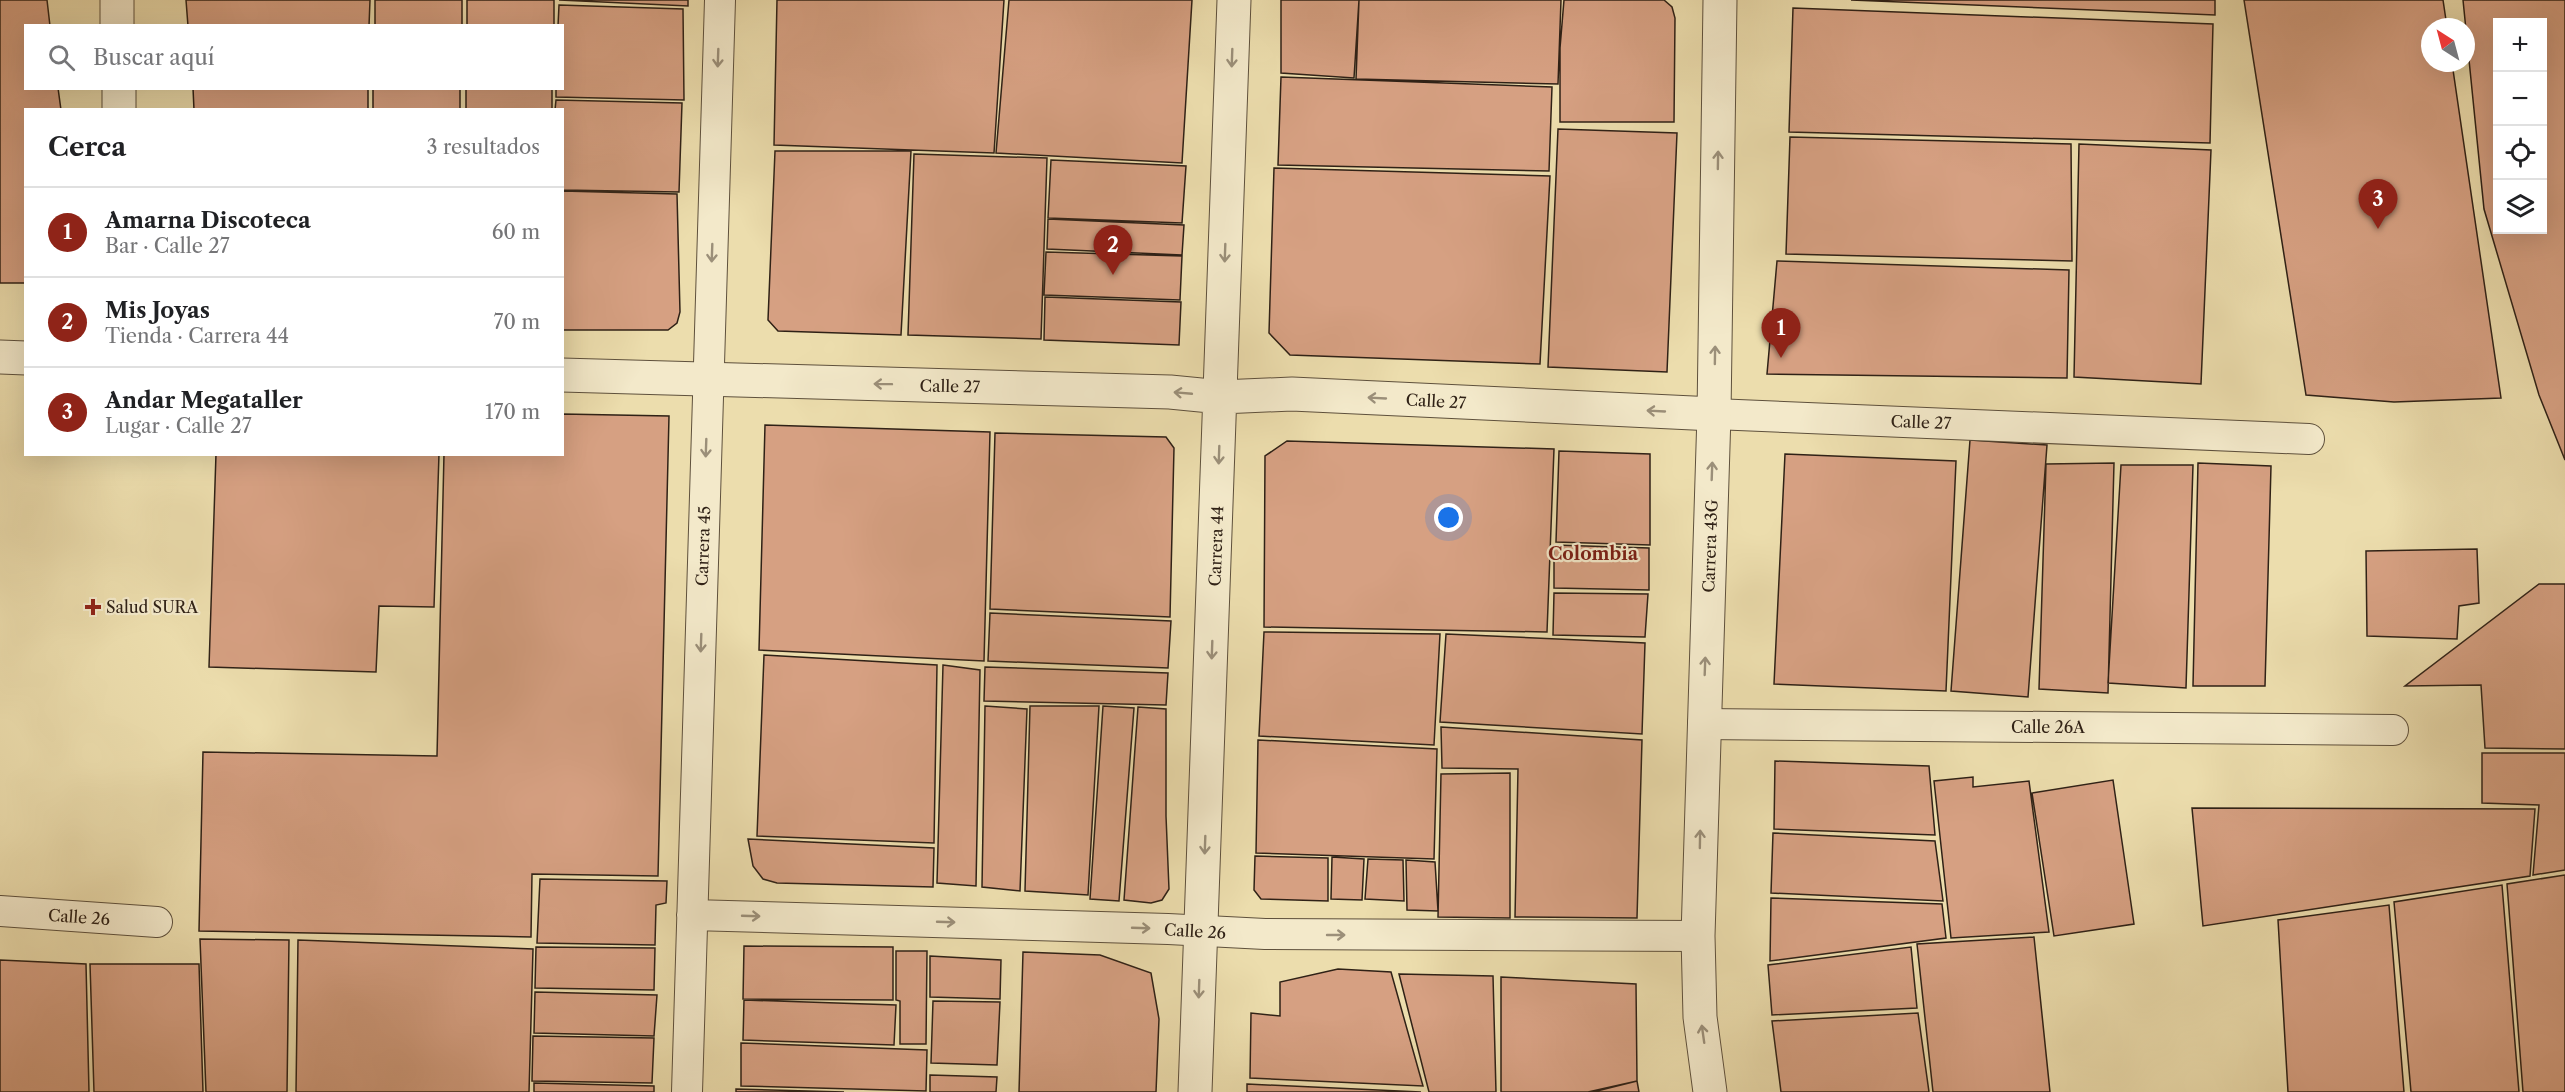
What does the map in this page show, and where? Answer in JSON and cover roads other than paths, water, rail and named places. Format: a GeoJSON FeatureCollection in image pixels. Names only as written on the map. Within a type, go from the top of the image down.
{"type":"FeatureCollection","features":[{"type":"Feature","properties":{"kind":"street"},"geometry":{"type":"LineString","coordinates":[[117,0],[117,24]]}},
{"type":"Feature","properties":{"kind":"street","name":"Carrera 45"},"geometry":{"type":"LineString","coordinates":[[687,1092],[720,0]]}},
{"type":"Feature","properties":{"kind":"street","name":"Carrera 44"},"geometry":{"type":"LineString","coordinates":[[1195,1092],[1234,0]]}},
{"type":"Feature","properties":{"kind":"street","name":"Carrera 43G"},"geometry":{"type":"LineString","coordinates":[[1710,1092],[1700,1017],[1698,936],[1714,414],[1720,0]]}},
{"type":"Feature","properties":{"kind":"street"},"geometry":{"type":"LineString","coordinates":[[119,90],[119,108]]}},
{"type":"Feature","properties":{"kind":"street"},"geometry":{"type":"LineString","coordinates":[[0,357],[24,358]]}},
{"type":"Feature","properties":{"kind":"street","name":"Calle 27"},"geometry":{"type":"LineString","coordinates":[[564,375],[1170,392],[1221,397],[1292,394],[2309,439]]}},
{"type":"Feature","properties":{"kind":"street","name":"Calle 26A"},"geometry":{"type":"LineString","coordinates":[[1703,724],[2393,730]]}},
{"type":"Feature","properties":{"kind":"street","name":"Calle 26"},"geometry":{"type":"LineString","coordinates":[[0,911],[157,922]]}},
{"type":"Feature","properties":{"kind":"street","name":"Calle 26"},"geometry":{"type":"LineString","coordinates":[[693,915],[1277,934],[1698,936]]}},
{"type":"Feature","properties":{"kind":"place","name":"Andar Megataller"},"geometry":{"type":"Point","coordinates":[2378,229]}},
{"type":"Feature","properties":{"kind":"place","name":"Mis Joyas"},"geometry":{"type":"Point","coordinates":[1113,275]}},
{"type":"Feature","properties":{"kind":"place","name":"Amarna Discoteca"},"geometry":{"type":"Point","coordinates":[1781,358]}},
{"type":"Feature","properties":{"kind":"place","name":"Salud SURA"},"geometry":{"type":"Point","coordinates":[93,607]}},
{"type":"Feature","properties":{"kind":"district","name":"Colombia"},"geometry":{"type":"Point","coordinates":[1593,554]}}]}
